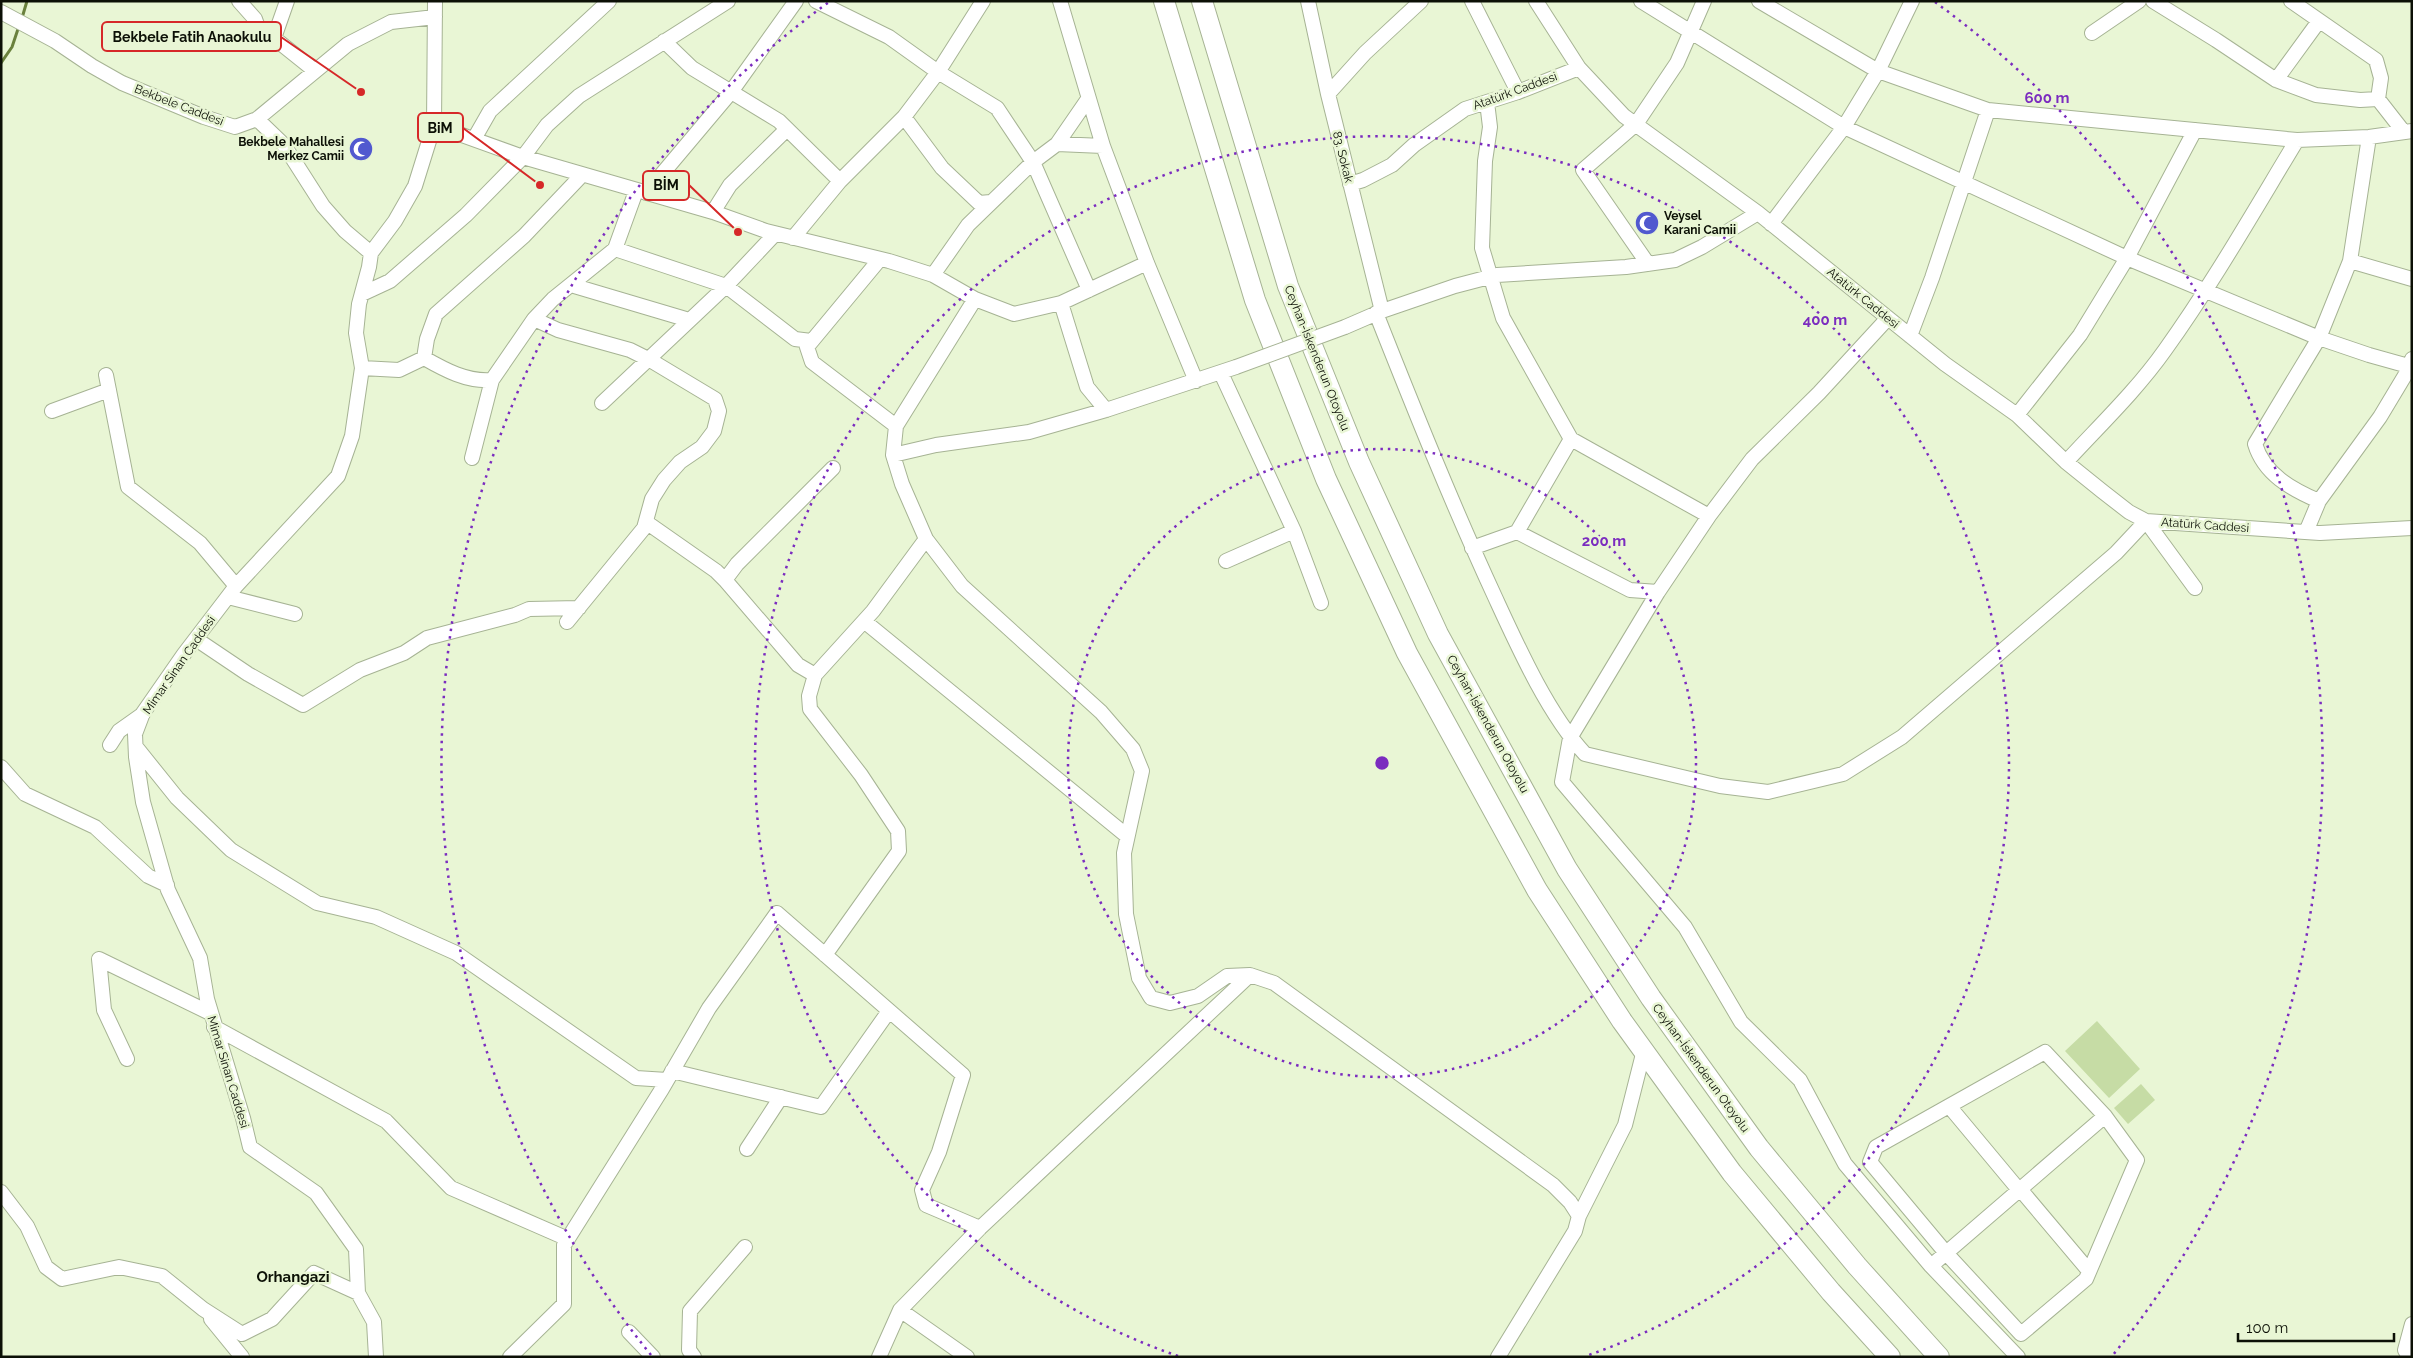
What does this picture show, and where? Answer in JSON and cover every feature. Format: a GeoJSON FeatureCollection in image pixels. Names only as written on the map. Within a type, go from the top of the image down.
{"type":"FeatureCollection","features":[{"type":"Feature","properties":{"kind":"highway"},"geometry":{"type":"LineString","coordinates":[[1164,1],[1255,300],[1326,479],[1407,653],[1537,890],[1644,1050],[1732,1173],[1831,1292],[1890,1357]]}},
{"type":"Feature","properties":{"kind":"highway","name":"Ceyhan-İskenderun Otoyolu"},"geometry":{"type":"LineString","coordinates":[[1202,1],[1288,286],[1359,462],[1438,634],[1567,869],[1651,998],[1759,1148],[1857,1266],[1940,1357]]}},
{"type":"Feature","properties":{"kind":"street"},"geometry":{"type":"LineString","coordinates":[[239,1],[254,19],[260,33],[274,38],[314,70]]}},
{"type":"Feature","properties":{"kind":"street"},"geometry":{"type":"LineString","coordinates":[[274,38],[287,1]]}},
{"type":"Feature","properties":{"kind":"street"},"geometry":{"type":"LineString","coordinates":[[474,139],[490,111],[609,1]]}},
{"type":"Feature","properties":{"kind":"street"},"geometry":{"type":"LineString","coordinates":[[362,294],[390,281],[431,246],[523,157],[547,125],[579,96],[728,1]]}},
{"type":"Feature","properties":{"kind":"street"},"geometry":{"type":"LineString","coordinates":[[472,458],[492,380],[534,319],[614,249],[641,192],[731,92],[796,1]]}},
{"type":"Feature","properties":{"kind":"street"},"geometry":{"type":"LineString","coordinates":[[816,1],[889,37],[938,72],[997,108],[1032,162],[1089,290]]}},
{"type":"Feature","properties":{"kind":"street"},"geometry":{"type":"LineString","coordinates":[[793,238],[840,181],[904,117],[938,72],[983,1]]}},
{"type":"Feature","properties":{"kind":"street","name":"83. Sokak"},"geometry":{"type":"LineString","coordinates":[[1308,1],[1379,312],[1472,548],[1518,648],[1570,738],[1586,754],[1720,786],[1768,792],[1843,774],[1909,731],[2116,553],[2146,521]]}},
{"type":"Feature","properties":{"kind":"street"},"geometry":{"type":"LineString","coordinates":[[1328,94],[1365,53],[1421,1]]}},
{"type":"Feature","properties":{"kind":"street"},"geometry":{"type":"LineString","coordinates":[[1472,1],[1518,92]]}},
{"type":"Feature","properties":{"kind":"street"},"geometry":{"type":"LineString","coordinates":[[1536,1],[1579,68]]}},
{"type":"Feature","properties":{"kind":"street"},"geometry":{"type":"LineString","coordinates":[[1641,1],[1844,126],[2127,258],[2320,338],[2411,364],[2380,417],[2319,501],[2306,532]]}},
{"type":"Feature","properties":{"kind":"street"},"geometry":{"type":"LineString","coordinates":[[1648,264],[1583,170],[1636,124],[1677,63],[1704,1]]}},
{"type":"Feature","properties":{"kind":"street"},"geometry":{"type":"LineString","coordinates":[[1759,1],[1878,71],[1988,110],[2297,140],[2369,138],[2408,131]]}},
{"type":"Feature","properties":{"kind":"street"},"geometry":{"type":"LineString","coordinates":[[1771,224],[1844,126],[1878,71],[1912,1]]}},
{"type":"Feature","properties":{"kind":"street"},"geometry":{"type":"LineString","coordinates":[[2153,1],[2276,80],[2316,95],[2360,100],[2378,99]]}},
{"type":"Feature","properties":{"kind":"street"},"geometry":{"type":"LineString","coordinates":[[2291,1],[2376,60],[2381,78],[2378,99]]}},
{"type":"Feature","properties":{"kind":"street"},"geometry":{"type":"LineString","coordinates":[[257,118],[284,145],[323,206],[345,231],[370,253],[396,221],[415,186],[434,125],[436,2]]}},
{"type":"Feature","properties":{"kind":"street"},"geometry":{"type":"LineString","coordinates":[[2092,33],[2135,2]]}},
{"type":"Feature","properties":{"kind":"street"},"geometry":{"type":"LineString","coordinates":[[1059,3],[1103,146],[1147,263],[1196,381]]}},
{"type":"Feature","properties":{"kind":"street","name":"Bekbele Caddesi"},"geometry":{"type":"LineString","coordinates":[[1,12],[55,41],[92,66],[122,83],[204,117],[235,127],[257,118],[348,44],[390,22],[435,17]]}},
{"type":"Feature","properties":{"kind":"street"},"geometry":{"type":"LineString","coordinates":[[2276,80],[2319,21]]}},
{"type":"Feature","properties":{"kind":"street"},"geometry":{"type":"LineString","coordinates":[[664,41],[692,68],[768,113],[840,181]]}},
{"type":"Feature","properties":{"kind":"street","name":"Atatürk Caddesi"},"geometry":{"type":"LineString","coordinates":[[1350,184],[1363,180],[1392,165],[1414,145],[1464,109],[1518,92],[1579,68],[1624,116],[1758,213],[1945,364],[2017,415],[2066,462],[2129,512],[2146,521],[2306,532],[2412,528]]}},
{"type":"Feature","properties":{"kind":"street"},"geometry":{"type":"LineString","coordinates":[[932,276],[968,225],[1032,162],[1056,144],[1088,99]]}},
{"type":"Feature","properties":{"kind":"street"},"geometry":{"type":"LineString","coordinates":[[2378,99],[2408,131]]}},
{"type":"Feature","properties":{"kind":"street"},"geometry":{"type":"LineString","coordinates":[[1487,102],[1490,127],[1486,161],[1482,248],[1489,277],[1503,318],[1571,439],[1709,516]]}},
{"type":"Feature","properties":{"kind":"street"},"geometry":{"type":"LineString","coordinates":[[1910,336],[1965,183],[1988,110]]}},
{"type":"Feature","properties":{"kind":"street"},"geometry":{"type":"LineString","coordinates":[[904,117],[942,168],[979,203],[992,202]]}},
{"type":"Feature","properties":{"kind":"street"},"geometry":{"type":"LineString","coordinates":[[434,125],[523,157],[713,212],[775,234],[880,259],[932,276],[975,299],[1014,314],[1061,303],[1147,263]]}},
{"type":"Feature","properties":{"kind":"street"},"geometry":{"type":"LineString","coordinates":[[713,212],[730,186],[787,129]]}},
{"type":"Feature","properties":{"kind":"street"},"geometry":{"type":"LineString","coordinates":[[2017,415],[2080,335],[2127,258],[2195,130]]}},
{"type":"Feature","properties":{"kind":"street"},"geometry":{"type":"LineString","coordinates":[[2319,501],[2292,489],[2269,470],[2258,455],[2255,444],[2259,433],[2320,338],[2350,260],[2369,138]]}},
{"type":"Feature","properties":{"kind":"street"},"geometry":{"type":"LineString","coordinates":[[2066,462],[2130,393],[2164,352],[2206,290],[2297,140]]}},
{"type":"Feature","properties":{"kind":"street"},"geometry":{"type":"LineString","coordinates":[[1056,144],[1103,146]]}},
{"type":"Feature","properties":{"kind":"street"},"geometry":{"type":"LineString","coordinates":[[424,358],[427,339],[436,314],[524,236],[582,175]]}},
{"type":"Feature","properties":{"kind":"street"},"geometry":{"type":"LineString","coordinates":[[893,455],[936,445],[1029,432],[1106,410],[1221,373],[1345,327],[1379,312],[1455,286],[1489,277],[1648,264],[1675,260],[1702,247],[1758,213]]}},
{"type":"Feature","properties":{"kind":"street"},"geometry":{"type":"LineString","coordinates":[[602,403],[650,360],[726,286],[775,234]]}},
{"type":"Feature","properties":{"kind":"street"},"geometry":{"type":"LineString","coordinates":[[614,249],[726,286],[795,339],[811,341]]}},
{"type":"Feature","properties":{"kind":"street","name":"Mimar Sinan Caddesi"},"geometry":{"type":"LineString","coordinates":[[370,253],[356,333],[362,368],[352,436],[338,476],[232,591],[143,713],[135,734],[143,802],[167,885],[200,958],[212,1020],[243,1118],[250,1147],[316,1193],[356,1249],[358,1293],[374,1322],[376,1357]]}},
{"type":"Feature","properties":{"kind":"street"},"geometry":{"type":"LineString","coordinates":[[880,259],[807,347],[812,362],[896,426]]}},
{"type":"Feature","properties":{"kind":"street"},"geometry":{"type":"LineString","coordinates":[[2350,260],[2412,279]]}},
{"type":"Feature","properties":{"kind":"street"},"geometry":{"type":"LineString","coordinates":[[571,285],[689,320]]}},
{"type":"Feature","properties":{"kind":"street"},"geometry":{"type":"LineString","coordinates":[[975,299],[896,426],[893,455],[902,484],[926,539],[962,586],[1101,712],[1133,749],[1142,771],[1124,853],[1126,914],[1139,978],[1151,998],[1170,1003],[1198,996],[1227,976],[1250,975],[1274,983],[1537,1173],[1570,1202],[1579,1216]]}},
{"type":"Feature","properties":{"kind":"street"},"geometry":{"type":"LineString","coordinates":[[1061,303],[1087,387],[1106,410]]}},
{"type":"Feature","properties":{"kind":"street"},"geometry":{"type":"LineString","coordinates":[[1888,318],[1819,393],[1752,459],[1709,516],[1658,592],[1570,738],[1562,782],[1685,927],[1741,1022],[1800,1080],[1845,1164],[1931,1266],[2018,1357]]}},
{"type":"Feature","properties":{"kind":"street"},"geometry":{"type":"LineString","coordinates":[[534,319],[558,330],[630,350],[715,399],[719,411],[714,430],[702,447],[680,462],[664,480],[652,499],[644,528],[567,622]]}},
{"type":"Feature","properties":{"kind":"street"},"geometry":{"type":"LineString","coordinates":[[362,368],[399,370],[424,358]]}},
{"type":"Feature","properties":{"kind":"street"},"geometry":{"type":"LineString","coordinates":[[424,358],[447,371],[481,381],[492,380]]}},
{"type":"Feature","properties":{"kind":"street"},"geometry":{"type":"LineString","coordinates":[[1221,373],[1294,531],[1321,603]]}},
{"type":"Feature","properties":{"kind":"street"},"geometry":{"type":"LineString","coordinates":[[106,375],[128,487],[200,543],[232,591],[295,614]]}},
{"type":"Feature","properties":{"kind":"street"},"geometry":{"type":"LineString","coordinates":[[52,411],[109,390]]}},
{"type":"Feature","properties":{"kind":"street"},"geometry":{"type":"LineString","coordinates":[[1472,548],[1517,532],[1571,439]]}},
{"type":"Feature","properties":{"kind":"street"},"geometry":{"type":"LineString","coordinates":[[725,580],[737,564],[833,468]]}},
{"type":"Feature","properties":{"kind":"street"},"geometry":{"type":"LineString","coordinates":[[2146,521],[2195,588]]}},
{"type":"Feature","properties":{"kind":"street"},"geometry":{"type":"LineString","coordinates":[[646,522],[716,571],[798,665],[815,675]]}},
{"type":"Feature","properties":{"kind":"street"},"geometry":{"type":"LineString","coordinates":[[1226,561],[1294,531]]}},
{"type":"Feature","properties":{"kind":"street"},"geometry":{"type":"LineString","coordinates":[[1517,532],[1630,590],[1658,592]]}},
{"type":"Feature","properties":{"kind":"street"},"geometry":{"type":"LineString","coordinates":[[825,955],[899,851],[898,831],[861,775],[810,709],[809,696],[815,675],[864,621],[926,539]]}},
{"type":"Feature","properties":{"kind":"street"},"geometry":{"type":"LineString","coordinates":[[196,639],[248,674],[303,705],[360,670],[404,653],[427,638],[515,615],[529,609],[579,608]]}},
{"type":"Feature","properties":{"kind":"street"},"geometry":{"type":"LineString","coordinates":[[864,621],[1127,836]]}},
{"type":"Feature","properties":{"kind":"street"},"geometry":{"type":"LineString","coordinates":[[110,745],[119,731],[143,713]]}},
{"type":"Feature","properties":{"kind":"street"},"geometry":{"type":"LineString","coordinates":[[136,747],[177,798],[231,850],[317,903],[376,917],[456,953],[636,1078],[670,1076],[781,1097],[821,1107],[889,1011]]}},
{"type":"Feature","properties":{"kind":"street"},"geometry":{"type":"LineString","coordinates":[[1,767],[25,794],[95,827],[148,876],[167,885]]}},
{"type":"Feature","properties":{"kind":"street"},"geometry":{"type":"LineString","coordinates":[[510,1357],[564,1304],[564,1245],[670,1076],[709,1008],[777,913],[963,1075],[939,1152],[922,1190],[926,1205],[980,1228]]}},
{"type":"Feature","properties":{"kind":"street"},"geometry":{"type":"LineString","coordinates":[[127,1059],[104,1010],[99,959],[212,1020],[386,1121],[451,1188],[568,1239]]}},
{"type":"Feature","properties":{"kind":"street"},"geometry":{"type":"LineString","coordinates":[[879,1357],[900,1310],[980,1228],[1250,975]]}},
{"type":"Feature","properties":{"kind":"street"},"geometry":{"type":"LineString","coordinates":[[1498,1357],[1575,1231],[1579,1216],[1625,1125],[1644,1050]]}},
{"type":"Feature","properties":{"kind":"street"},"geometry":{"type":"LineString","coordinates":[[2045,1052],[2105,1116],[2137,1160],[2086,1279],[2021,1334],[1946,1253],[1870,1162],[1876,1147],[1949,1106],[2045,1052]]}},
{"type":"Feature","properties":{"kind":"street"},"geometry":{"type":"LineString","coordinates":[[747,1149],[781,1097]]}},
{"type":"Feature","properties":{"kind":"street"},"geometry":{"type":"LineString","coordinates":[[1949,1106],[2089,1271]]}},
{"type":"Feature","properties":{"kind":"street"},"geometry":{"type":"LineString","coordinates":[[1931,1266],[2105,1116]]}},
{"type":"Feature","properties":{"kind":"street"},"geometry":{"type":"LineString","coordinates":[[1,1192],[27,1226],[46,1267],[62,1279],[119,1267],[162,1276],[203,1309],[242,1334],[272,1319],[314,1273],[358,1293]]}},
{"type":"Feature","properties":{"kind":"street"},"geometry":{"type":"LineString","coordinates":[[694,1357],[689,1350],[690,1311],[744,1246]]}},
{"type":"Feature","properties":{"kind":"street"},"geometry":{"type":"LineString","coordinates":[[203,1309],[242,1357]]}},
{"type":"Feature","properties":{"kind":"street"},"geometry":{"type":"LineString","coordinates":[[900,1310],[967,1357]]}},
{"type":"Feature","properties":{"kind":"street"},"geometry":{"type":"LineString","coordinates":[[2407,1353],[2412,1324]]}},
{"type":"Feature","properties":{"kind":"street"},"geometry":{"type":"LineString","coordinates":[[628,1332],[653,1357]]}},
{"type":"Feature","properties":{"kind":"green space"},"geometry":{"type":"Polygon","coordinates":[[[2097,1021],[2140,1069],[2109,1098],[2065,1051],[2097,1021]]]}},
{"type":"Feature","properties":{"kind":"green space"},"geometry":{"type":"Polygon","coordinates":[[[2141,1084],[2155,1100],[2128,1124],[2114,1108],[2141,1084]]]}},
{"type":"Feature","properties":{"kind":"waterway"},"geometry":{"type":"LineString","coordinates":[[22,18],[27,1]]}},
{"type":"Feature","properties":{"kind":"waterway"},"geometry":{"type":"LineString","coordinates":[[1,63],[12,47],[19,26]]}},
{"type":"Feature","properties":{"kind":"place","name":"Bekbele Fatih Anaokulu"},"geometry":{"type":"Point","coordinates":[361,92]}},
{"type":"Feature","properties":{"kind":"place","name":"Bekbele Mahallesi Merkez Camii"},"geometry":{"type":"Point","coordinates":[361,149]}},
{"type":"Feature","properties":{"kind":"place","name":"BiM"},"geometry":{"type":"Point","coordinates":[540,185]}},
{"type":"Feature","properties":{"kind":"place","name":"Veysel Karani Camii"},"geometry":{"type":"Point","coordinates":[1647,223]}},
{"type":"Feature","properties":{"kind":"place","name":"BİM"},"geometry":{"type":"Point","coordinates":[738,232]}},
{"type":"Feature","properties":{"kind":"district","name":"Orhangazi"},"geometry":{"type":"Point","coordinates":[293,1277]}}]}
